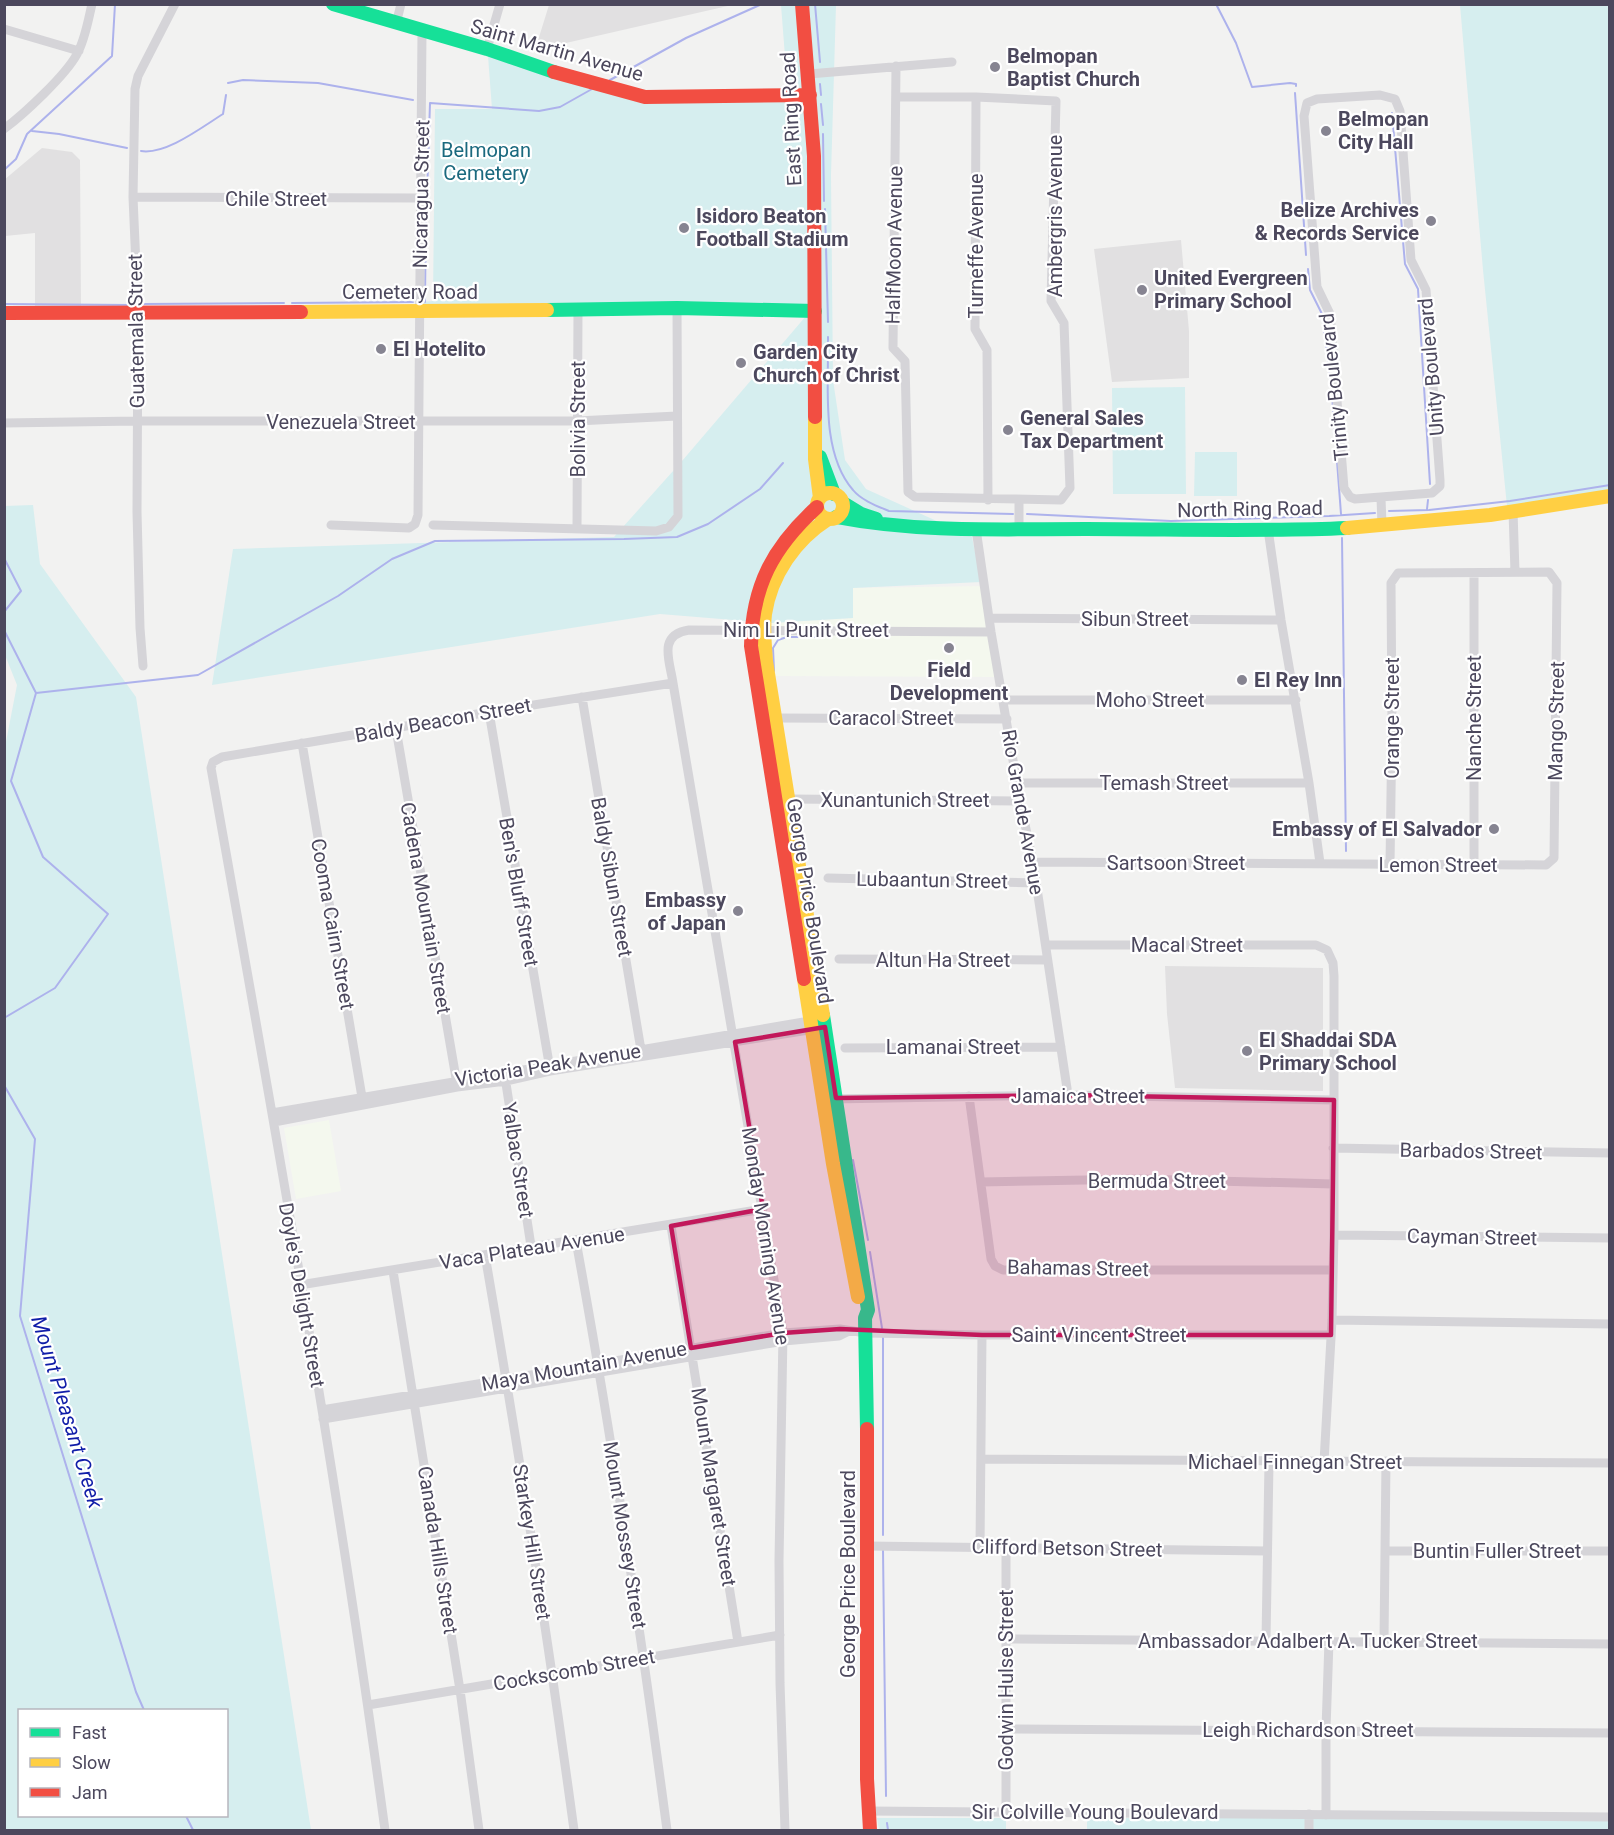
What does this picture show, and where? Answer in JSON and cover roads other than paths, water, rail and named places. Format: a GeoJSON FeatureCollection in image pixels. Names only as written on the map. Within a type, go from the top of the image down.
{"type":"FeatureCollection","features":[{"type":"Feature","properties":{"kind":"main road","name":"Saint Martin Avenue"},"geometry":{"type":"LineString","coordinates":[[333,4],[487,49],[541,68],[645,96],[810,95]]}},
{"type":"Feature","properties":{"kind":"main road","name":"East Ring Road"},"geometry":{"type":"LineString","coordinates":[[802,4],[814,156],[815,447],[829,500]]}},
{"type":"Feature","properties":{"kind":"main road","name":"Cemetery Road"},"geometry":{"type":"LineString","coordinates":[[4,313],[419,312],[677,308],[815,311]]}},
{"type":"Feature","properties":{"kind":"main road","name":"North Ring Road"},"geometry":{"type":"LineString","coordinates":[[832,518],[871,525],[976,529],[1268,529],[1382,525],[1513,511],[1610,496]]}},
{"type":"Feature","properties":{"kind":"main road"},"geometry":{"type":"LineString","coordinates":[[829,500],[842,511],[832,518],[820,514],[829,500]]}},
{"type":"Feature","properties":{"kind":"main road","name":"North Ring Road"},"geometry":{"type":"LineString","coordinates":[[829,500],[889,525]]}},
{"type":"Feature","properties":{"kind":"main road","name":"George Price Boulevard"},"geometry":{"type":"LineString","coordinates":[[829,500],[794,529],[777,564],[768,602],[758,630],[753,660],[791,862],[829,1100],[868,1310],[865,1318],[868,1811],[870,1830]]}},
{"type":"Feature","properties":{"kind":"main road","name":"George Price Boulevard"},"geometry":{"type":"LineString","coordinates":[[777,564],[814,528],[832,518]]}},
{"type":"Feature","properties":{"kind":"main road","name":"George Price Boulevard"},"geometry":{"type":"LineString","coordinates":[[758,630],[766,661],[775,718],[791,862]]}},
{"type":"Feature","properties":{"kind":"street"},"geometry":{"type":"LineString","coordinates":[[4,129],[40,97],[73,61],[79,51],[92,4]]}},
{"type":"Feature","properties":{"kind":"street","name":"Guatemala Street"},"geometry":{"type":"LineString","coordinates":[[143,666],[139,595],[138,312],[133,197],[136,82],[175,4]]}},
{"type":"Feature","properties":{"kind":"street"},"geometry":{"type":"LineString","coordinates":[[396,24],[401,4]]}},
{"type":"Feature","properties":{"kind":"street"},"geometry":{"type":"LineString","coordinates":[[487,49],[500,4]]}},
{"type":"Feature","properties":{"kind":"street"},"geometry":{"type":"LineString","coordinates":[[4,29],[79,51]]}},
{"type":"Feature","properties":{"kind":"street","name":"Nicaragua Street"},"geometry":{"type":"LineString","coordinates":[[331,525],[410,528],[415,524],[418,515],[422,31]]}},
{"type":"Feature","properties":{"kind":"street"},"geometry":{"type":"LineString","coordinates":[[809,74],[952,62]]}},
{"type":"Feature","properties":{"kind":"street","name":"HalfMoon Avenue"},"geometry":{"type":"LineString","coordinates":[[896,66],[893,348],[905,361],[908,492],[915,497],[988,500]]}},
{"type":"Feature","properties":{"kind":"street","name":"Unity Boulevard"},"geometry":{"type":"LineString","coordinates":[[1307,103],[1317,99],[1380,95],[1395,99],[1400,111],[1411,260],[1426,290],[1440,486],[1432,494],[1381,498]]}},
{"type":"Feature","properties":{"kind":"street","name":"Ambergris Avenue"},"geometry":{"type":"LineString","coordinates":[[897,97],[976,97],[1056,101],[1051,301],[1064,323],[1070,488],[1060,500],[1019,500]]}},
{"type":"Feature","properties":{"kind":"street","name":"Turneffe Avenue"},"geometry":{"type":"LineString","coordinates":[[976,97],[975,329],[987,350],[988,500]]}},
{"type":"Feature","properties":{"kind":"street","name":"Trinity Boulevard"},"geometry":{"type":"LineString","coordinates":[[1307,103],[1304,116],[1314,260],[1317,287],[1330,314],[1344,488],[1350,497],[1355,499],[1381,498]]}},
{"type":"Feature","properties":{"kind":"street","name":"Chile Street"},"geometry":{"type":"LineString","coordinates":[[133,197],[419,198]]}},
{"type":"Feature","properties":{"kind":"street"},"geometry":{"type":"LineString","coordinates":[[433,525],[656,531],[669,527],[678,516],[677,308]]}},
{"type":"Feature","properties":{"kind":"street","name":"Bolivia Street"},"geometry":{"type":"LineString","coordinates":[[578,310],[578,529]]}},
{"type":"Feature","properties":{"kind":"street","name":"Venezuela Street"},"geometry":{"type":"LineString","coordinates":[[4,423],[577,421],[677,417]]}},
{"type":"Feature","properties":{"kind":"street"},"geometry":{"type":"LineString","coordinates":[[1381,498],[1382,525]]}},
{"type":"Feature","properties":{"kind":"street"},"geometry":{"type":"LineString","coordinates":[[988,500],[1019,500],[1019,528]]}},
{"type":"Feature","properties":{"kind":"street"},"geometry":{"type":"LineString","coordinates":[[1474,573],[1515,572],[1513,511]]}},
{"type":"Feature","properties":{"kind":"street","name":"Rio Grande Avenue"},"geometry":{"type":"LineString","coordinates":[[976,529],[991,632],[1020,801],[1033,862],[1068,1095]]}},
{"type":"Feature","properties":{"kind":"street"},"geometry":{"type":"LineString","coordinates":[[1268,529],[1320,863]]}},
{"type":"Feature","properties":{"kind":"street","name":"Mango Street"},"geometry":{"type":"LineString","coordinates":[[1515,572],[1549,572],[1557,583],[1554,858]]}},
{"type":"Feature","properties":{"kind":"street","name":"Orange Street"},"geometry":{"type":"LineString","coordinates":[[1390,866],[1391,583],[1398,573],[1474,573]]}},
{"type":"Feature","properties":{"kind":"street","name":"Nanche Street"},"geometry":{"type":"LineString","coordinates":[[1474,573],[1474,864]]}},
{"type":"Feature","properties":{"kind":"street","name":"Sibun Street"},"geometry":{"type":"LineString","coordinates":[[990,618],[1281,620]]}},
{"type":"Feature","properties":{"kind":"street","name":"Nim Li Punit Street"},"geometry":{"type":"LineString","coordinates":[[674,684],[668,648],[669,640],[678,631],[991,632]]}},
{"type":"Feature","properties":{"kind":"street","name":"Baldy Beacon Street"},"geometry":{"type":"LineString","coordinates":[[213,762],[222,758],[302,743],[674,684]]}},
{"type":"Feature","properties":{"kind":"street","name":"Monday Morning Avenue"},"geometry":{"type":"LineString","coordinates":[[674,684],[784,1337],[780,1635],[785,1830]]}},
{"type":"Feature","properties":{"kind":"street","name":"Baldy Sibun Street"},"geometry":{"type":"LineString","coordinates":[[582,697],[642,1054]]}},
{"type":"Feature","properties":{"kind":"street","name":"Moho Street"},"geometry":{"type":"LineString","coordinates":[[1004,700],[1296,700]]}},
{"type":"Feature","properties":{"kind":"street","name":"Ben's Bluff Street"},"geometry":{"type":"LineString","coordinates":[[489,712],[550,1068]]}},
{"type":"Feature","properties":{"kind":"street","name":"Caracol Street"},"geometry":{"type":"LineString","coordinates":[[775,718],[1007,719]]}},
{"type":"Feature","properties":{"kind":"street","name":"Cadena Mountain Street"},"geometry":{"type":"LineString","coordinates":[[396,729],[457,1084]]}},
{"type":"Feature","properties":{"kind":"street","name":"Cooma Cairn Street"},"geometry":{"type":"LineString","coordinates":[[302,743],[363,1101]]}},
{"type":"Feature","properties":{"kind":"street","name":"Doyle's Delight Street"},"geometry":{"type":"LineString","coordinates":[[213,762],[211,768],[323,1415],[385,1830]]}},
{"type":"Feature","properties":{"kind":"street","name":"Temash Street"},"geometry":{"type":"LineString","coordinates":[[1018,783],[1309,783]]}},
{"type":"Feature","properties":{"kind":"street","name":"Xunantunich Street"},"geometry":{"type":"LineString","coordinates":[[790,799],[1020,801]]}},
{"type":"Feature","properties":{"kind":"street","name":"Lemon Street"},"geometry":{"type":"LineString","coordinates":[[1320,863],[1390,866],[1546,865],[1554,858]]}},
{"type":"Feature","properties":{"kind":"street","name":"Sartsoon Street"},"geometry":{"type":"LineString","coordinates":[[1033,862],[1320,863]]}},
{"type":"Feature","properties":{"kind":"street","name":"Lubaantun Street"},"geometry":{"type":"LineString","coordinates":[[828,878],[1035,883]]}},
{"type":"Feature","properties":{"kind":"street","name":"Macal Street"},"geometry":{"type":"LineString","coordinates":[[1046,945],[1316,945],[1328,950],[1333,963],[1334,976],[1334,1100]]}},
{"type":"Feature","properties":{"kind":"street","name":"Altun Ha Street"},"geometry":{"type":"LineString","coordinates":[[839,959],[1047,960]]}},
{"type":"Feature","properties":{"kind":"street","name":"Victoria Peak Avenue"},"geometry":{"type":"LineString","coordinates":[[273,1118],[457,1084],[818,1024]]}},
{"type":"Feature","properties":{"kind":"street","name":"Lamanai Street"},"geometry":{"type":"LineString","coordinates":[[845,1048],[1060,1047]]}},
{"type":"Feature","properties":{"kind":"street","name":"Yalbac Street"},"geometry":{"type":"LineString","coordinates":[[505,1077],[531,1246]]}},
{"type":"Feature","properties":{"kind":"street","name":"Jamaica Street"},"geometry":{"type":"LineString","coordinates":[[829,1100],[1068,1095],[1334,1100]]}},
{"type":"Feature","properties":{"kind":"street","name":"Bahamas Street"},"geometry":{"type":"LineString","coordinates":[[969,1096],[991,1259],[1003,1270],[1333,1270]]}},
{"type":"Feature","properties":{"kind":"street"},"geometry":{"type":"LineString","coordinates":[[1324,1462],[1332,1320],[1334,1100]]}},
{"type":"Feature","properties":{"kind":"street","name":"Barbados Street"},"geometry":{"type":"LineString","coordinates":[[1333,1148],[1610,1153]]}},
{"type":"Feature","properties":{"kind":"street","name":"Bermuda Street"},"geometry":{"type":"LineString","coordinates":[[981,1182],[1140,1179],[1333,1184]]}},
{"type":"Feature","properties":{"kind":"street","name":"Vaca Plateau Avenue"},"geometry":{"type":"LineString","coordinates":[[300,1286],[763,1209]]}},
{"type":"Feature","properties":{"kind":"street","name":"Mount Margaret Street"},"geometry":{"type":"LineString","coordinates":[[671,1226],[738,1642]]}},
{"type":"Feature","properties":{"kind":"street","name":"Cayman Street"},"geometry":{"type":"LineString","coordinates":[[1334,1236],[1610,1238]]}},
{"type":"Feature","properties":{"kind":"street","name":"Mount Mossey Street"},"geometry":{"type":"LineString","coordinates":[[576,1241],[599,1367],[644,1658],[667,1830]]}},
{"type":"Feature","properties":{"kind":"street","name":"Starkey Hill Street"},"geometry":{"type":"LineString","coordinates":[[485,1255],[553,1673],[574,1830]]}},
{"type":"Feature","properties":{"kind":"street","name":"Canada Hills Street"},"geometry":{"type":"LineString","coordinates":[[393,1271],[460,1690],[479,1830]]}},
{"type":"Feature","properties":{"kind":"street"},"geometry":{"type":"LineString","coordinates":[[1332,1320],[1610,1324]]}},
{"type":"Feature","properties":{"kind":"street","name":"Maya Mountain Avenue"},"geometry":{"type":"LineString","coordinates":[[323,1415],[784,1337],[840,1329],[847,1332],[866,1333]]}},
{"type":"Feature","properties":{"kind":"street","name":"Saint Vincent Street"},"geometry":{"type":"LineString","coordinates":[[866,1333],[1331,1335]]}},
{"type":"Feature","properties":{"kind":"street"},"geometry":{"type":"LineString","coordinates":[[980,1547],[982,1335]]}},
{"type":"Feature","properties":{"kind":"street","name":"Michael Finnegan Street"},"geometry":{"type":"LineString","coordinates":[[981,1460],[1610,1463]]}},
{"type":"Feature","properties":{"kind":"street"},"geometry":{"type":"LineString","coordinates":[[1384,1641],[1386,1461]]}},
{"type":"Feature","properties":{"kind":"street"},"geometry":{"type":"LineString","coordinates":[[1266,1640],[1269,1463]]}},
{"type":"Feature","properties":{"kind":"street","name":"Clifford Betson Street"},"geometry":{"type":"LineString","coordinates":[[867,1546],[1268,1551]]}},
{"type":"Feature","properties":{"kind":"street","name":"Godwin Hulse Street"},"geometry":{"type":"LineString","coordinates":[[1006,1548],[1006,1811]]}},
{"type":"Feature","properties":{"kind":"street","name":"Buntin Fuller Street"},"geometry":{"type":"LineString","coordinates":[[1385,1551],[1610,1551]]}},
{"type":"Feature","properties":{"kind":"street","name":"Cockscomb Street"},"geometry":{"type":"LineString","coordinates":[[368,1705],[780,1635]]}},
{"type":"Feature","properties":{"kind":"street","name":"Ambassador Adalbert A. Tucker Street"},"geometry":{"type":"LineString","coordinates":[[1006,1639],[1610,1644]]}},
{"type":"Feature","properties":{"kind":"street"},"geometry":{"type":"LineString","coordinates":[[1326,1815],[1329,1641]]}},
{"type":"Feature","properties":{"kind":"street","name":"Leigh Richardson Street"},"geometry":{"type":"LineString","coordinates":[[1006,1729],[1610,1733]]}},
{"type":"Feature","properties":{"kind":"street","name":"Sir Colville Young Boulevard"},"geometry":{"type":"LineString","coordinates":[[868,1811],[1610,1818]]}},
{"type":"Feature","properties":{"kind":"street"},"geometry":{"type":"LineString","coordinates":[[1309,1814],[1309,1830]]}},
{"type":"Feature","properties":{"kind":"waterway"},"geometry":{"type":"LineString","coordinates":[[4,170],[16,159],[27,134],[112,56],[115,4]]}},
{"type":"Feature","properties":{"kind":"waterway"},"geometry":{"type":"LineString","coordinates":[[610,80],[686,38],[762,4]]}},
{"type":"Feature","properties":{"kind":"waterway"},"geometry":{"type":"LineString","coordinates":[[815,4],[820,62]]}},
{"type":"Feature","properties":{"kind":"waterway"},"geometry":{"type":"LineString","coordinates":[[1216,4],[1236,43],[1252,87],[1290,83],[1296,86]]}},
{"type":"Feature","properties":{"kind":"waterway"},"geometry":{"type":"LineString","coordinates":[[228,83],[243,80],[318,83],[413,100]]}},
{"type":"Feature","properties":{"kind":"waterway"},"geometry":{"type":"LineString","coordinates":[[820,84],[821,95]]}},
{"type":"Feature","properties":{"kind":"waterway"},"geometry":{"type":"LineString","coordinates":[[427,195],[430,103],[539,111],[560,107],[592,89]]}},
{"type":"Feature","properties":{"kind":"waterway"},"geometry":{"type":"LineString","coordinates":[[1295,93],[1306,255]]}},
{"type":"Feature","properties":{"kind":"waterway"},"geometry":{"type":"LineString","coordinates":[[141,151],[161,149],[223,114],[226,95]]}},
{"type":"Feature","properties":{"kind":"waterway"},"geometry":{"type":"LineString","coordinates":[[821,104],[823,125]]}},
{"type":"Feature","properties":{"kind":"waterway"},"geometry":{"type":"LineString","coordinates":[[1392,113],[1405,264],[1418,289],[1430,484]]}},
{"type":"Feature","properties":{"kind":"waterway"},"geometry":{"type":"LineString","coordinates":[[32,131],[59,134],[127,148]]}},
{"type":"Feature","properties":{"kind":"waterway"},"geometry":{"type":"LineString","coordinates":[[823,134],[824,201]]}},
{"type":"Feature","properties":{"kind":"waterway"},"geometry":{"type":"LineString","coordinates":[[425,302],[426,203]]}},
{"type":"Feature","properties":{"kind":"waterway"},"geometry":{"type":"LineString","coordinates":[[825,209],[828,322]]}},
{"type":"Feature","properties":{"kind":"waterway"},"geometry":{"type":"LineString","coordinates":[[1308,269],[1310,290],[1322,314],[1331,382],[1341,514]]}},
{"type":"Feature","properties":{"kind":"waterway"},"geometry":{"type":"LineString","coordinates":[[292,303],[413,302]]}},
{"type":"Feature","properties":{"kind":"waterway"},"geometry":{"type":"LineString","coordinates":[[144,304],[284,303]]}},
{"type":"Feature","properties":{"kind":"waterway"},"geometry":{"type":"LineString","coordinates":[[4,304],[131,305]]}},
{"type":"Feature","properties":{"kind":"waterway"},"geometry":{"type":"LineString","coordinates":[[828,337],[828,417],[831,437],[835,457],[842,474],[856,494],[889,511],[1013,514]]}},
{"type":"Feature","properties":{"kind":"waterway"},"geometry":{"type":"LineString","coordinates":[[36,693],[198,675],[338,596],[392,559],[435,541],[677,537],[708,524],[760,489],[783,463]]}},
{"type":"Feature","properties":{"kind":"waterway"},"geometry":{"type":"LineString","coordinates":[[1389,511],[1429,510],[1510,501],[1610,485]]}},
{"type":"Feature","properties":{"kind":"waterway"},"geometry":{"type":"LineString","coordinates":[[1427,509],[1428,500]]}},
{"type":"Feature","properties":{"kind":"waterway"},"geometry":{"type":"LineString","coordinates":[[1027,514],[1171,521],[1375,513]]}},
{"type":"Feature","properties":{"kind":"waterway"},"geometry":{"type":"LineString","coordinates":[[1342,538],[1346,851]]}},
{"type":"Feature","properties":{"kind":"waterway","name":"Mount Pleasant Creek"},"geometry":{"type":"LineString","coordinates":[[4,558],[21,591],[4,612]]}},
{"type":"Feature","properties":{"kind":"waterway","name":"Mount Pleasant Creek"},"geometry":{"type":"LineString","coordinates":[[4,630],[36,693],[11,781],[43,857],[108,914],[55,988],[4,1018]]}},
{"type":"Feature","properties":{"kind":"waterway"},"geometry":{"type":"LineString","coordinates":[[774,671],[773,648],[778,640],[787,637],[816,637]]}},
{"type":"Feature","properties":{"kind":"waterway","name":"Mount Pleasant Creek"},"geometry":{"type":"LineString","coordinates":[[4,1085],[35,1139],[20,1316],[136,1692],[144,1709]]}},
{"type":"Feature","properties":{"kind":"waterway"},"geometry":{"type":"LineString","coordinates":[[853,1160],[868,1240]]}},
{"type":"Feature","properties":{"kind":"waterway"},"geometry":{"type":"LineString","coordinates":[[870,1252],[882,1328]]}},
{"type":"Feature","properties":{"kind":"waterway"},"geometry":{"type":"LineString","coordinates":[[883,1337],[883,1535]]}},
{"type":"Feature","properties":{"kind":"waterway"},"geometry":{"type":"LineString","coordinates":[[883,1550],[886,1796]]}},
{"type":"Feature","properties":{"kind":"waterway","name":"Mount Pleasant Creek"},"geometry":{"type":"LineString","coordinates":[[186,1817],[193,1830]]}},
{"type":"Feature","properties":{"kind":"waterway"},"geometry":{"type":"LineString","coordinates":[[887,1823],[888,1830]]}},
{"type":"Feature","properties":{"kind":"place","name":"Belmopan Baptist Church"},"geometry":{"type":"Point","coordinates":[995,67]}},
{"type":"Feature","properties":{"kind":"place","name":"Belmopan City Hall"},"geometry":{"type":"Point","coordinates":[1326,131]}},
{"type":"Feature","properties":{"kind":"place","name":"Belize Archives & Records Service"},"geometry":{"type":"Point","coordinates":[1431,221]}},
{"type":"Feature","properties":{"kind":"place","name":"Isidoro Beaton Football Stadium"},"geometry":{"type":"Point","coordinates":[684,228]}},
{"type":"Feature","properties":{"kind":"place","name":"United Evergreen Primary School"},"geometry":{"type":"Point","coordinates":[1142,290]}},
{"type":"Feature","properties":{"kind":"place","name":"El Hotelito"},"geometry":{"type":"Point","coordinates":[381,349]}},
{"type":"Feature","properties":{"kind":"place","name":"Garden City Church of Christ"},"geometry":{"type":"Point","coordinates":[741,363]}},
{"type":"Feature","properties":{"kind":"place","name":"General Sales Tax Department"},"geometry":{"type":"Point","coordinates":[1008,430]}},
{"type":"Feature","properties":{"kind":"place","name":"Field Development"},"geometry":{"type":"Point","coordinates":[949,648]}},
{"type":"Feature","properties":{"kind":"place","name":"El Rey Inn"},"geometry":{"type":"Point","coordinates":[1242,680]}},
{"type":"Feature","properties":{"kind":"place","name":"Embassy of El Salvador"},"geometry":{"type":"Point","coordinates":[1494,829]}},
{"type":"Feature","properties":{"kind":"place","name":"Embassy of Japan"},"geometry":{"type":"Point","coordinates":[738,911]}},
{"type":"Feature","properties":{"kind":"place","name":"El Shaddai SDA Primary School"},"geometry":{"type":"Point","coordinates":[1247,1051]}},
{"type":"Feature","properties":{"kind":"park label","name":"Belmopan Cemetery"},"geometry":{"type":"Point","coordinates":[486,162]}}]}
